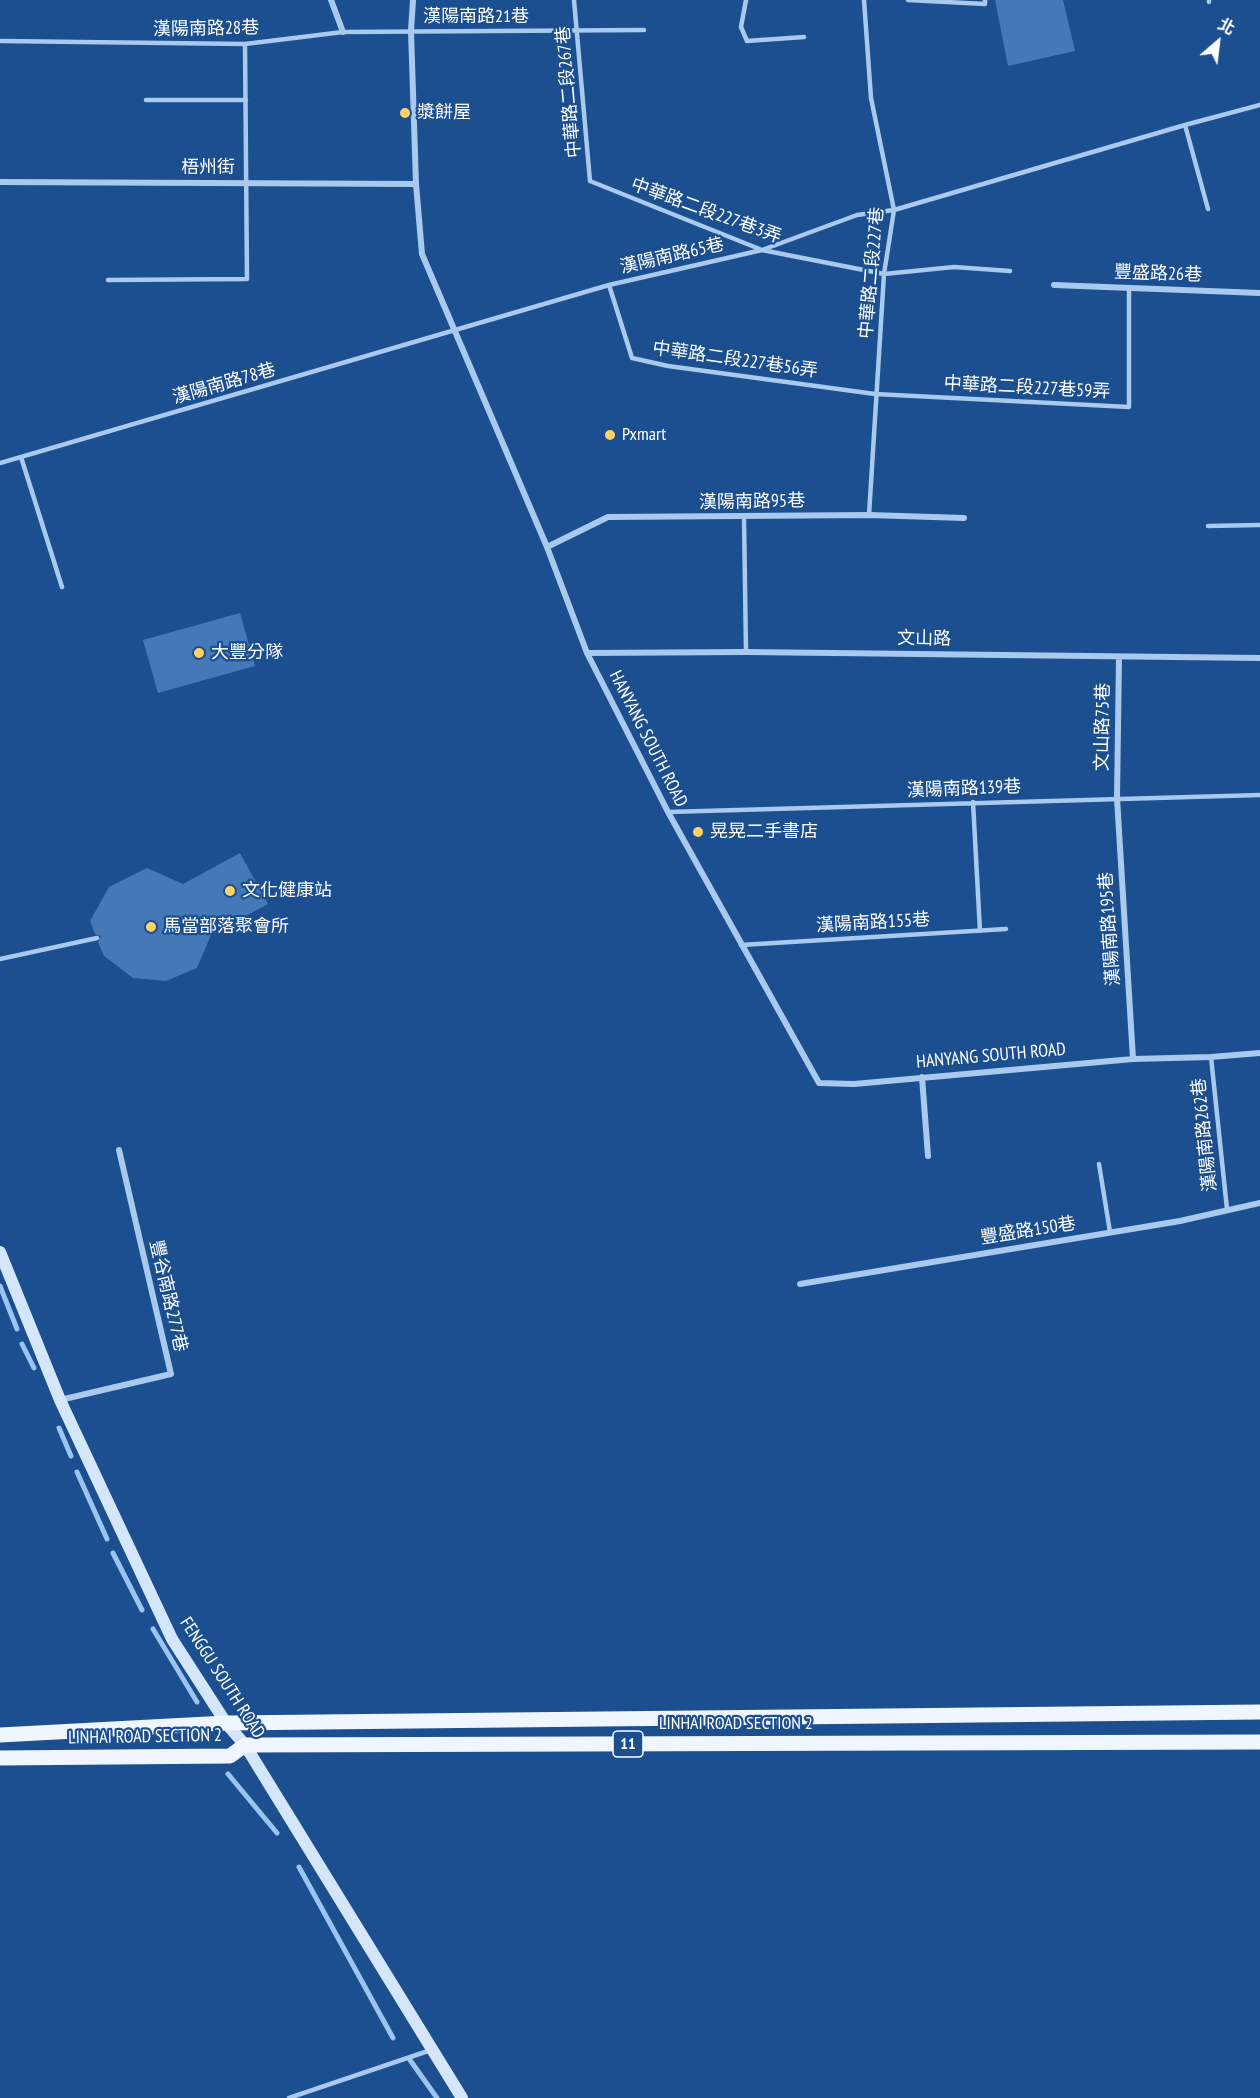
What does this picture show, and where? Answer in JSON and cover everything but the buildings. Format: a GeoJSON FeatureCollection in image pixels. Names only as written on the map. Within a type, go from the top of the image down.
{"type":"FeatureCollection","features":[{"type":"Feature","properties":{"kind":"main road","name":"LINHAI ROAD SECTION 2"},"geometry":{"type":"LineString","coordinates":[[0,1735],[226,1722],[1260,1712]]}},
{"type":"Feature","properties":{"kind":"main road","name":"LINHAI ROAD SECTION 2"},"geometry":{"type":"LineString","coordinates":[[0,1758],[230,1756],[245,1745],[1260,1742]]}},
{"type":"Feature","properties":{"kind":"street"},"geometry":{"type":"LineString","coordinates":[[331,0],[343,32]]}},
{"type":"Feature","properties":{"kind":"street","name":"HANYANG SOUTH ROAD"},"geometry":{"type":"LineString","coordinates":[[413,0],[411,31],[416,184],[423,254],[547,547],[587,653],[668,813],[819,1083],[854,1084],[1133,1059],[1260,1053]]}},
{"type":"Feature","properties":{"kind":"street","name":"梧州街"},"geometry":{"type":"LineString","coordinates":[[0,182],[416,184]]}},
{"type":"Feature","properties":{"kind":"street","name":"豐盛路26巷"},"geometry":{"type":"LineString","coordinates":[[1054,285],[1260,293]]}},
{"type":"Feature","properties":{"kind":"street","name":"漢陽南路95巷"},"geometry":{"type":"LineString","coordinates":[[547,547],[608,517],[744,518],[869,515],[964,518]]}},
{"type":"Feature","properties":{"kind":"street","name":"文山路"},"geometry":{"type":"LineString","coordinates":[[587,653],[746,652],[1260,658]]}},
{"type":"Feature","properties":{"kind":"street","name":"文山路75巷"},"geometry":{"type":"LineString","coordinates":[[1117,798],[1119,657]]}},
{"type":"Feature","properties":{"kind":"street","name":"漢陽南路195巷"},"geometry":{"type":"LineString","coordinates":[[1117,798],[1133,1059]]}},
{"type":"Feature","properties":{"kind":"street"},"geometry":{"type":"LineString","coordinates":[[922,1077],[928,1156]]}},
{"type":"Feature","properties":{"kind":"street","name":"豐谷南路277巷"},"geometry":{"type":"LineString","coordinates":[[60,1400],[171,1374],[118,1150]]}},
{"type":"Feature","properties":{"kind":"street","name":"豐盛路150巷"},"geometry":{"type":"LineString","coordinates":[[800,1284],[1180,1221],[1260,1203]]}},
{"type":"Feature","properties":{"kind":"street","name":"FENGGU SOUTH ROAD"},"geometry":{"type":"LineString","coordinates":[[0,1252],[60,1400],[172,1639],[226,1722],[245,1745],[462,2098]]}},
{"type":"Feature","properties":{"kind":"lane","name":"中華路二段267巷"},"geometry":{"type":"LineString","coordinates":[[574,0],[590,181]]}},
{"type":"Feature","properties":{"kind":"lane"},"geometry":{"type":"LineString","coordinates":[[746,0],[741,27],[747,41],[804,37]]}},
{"type":"Feature","properties":{"kind":"lane","name":"中華路二段227巷"},"geometry":{"type":"LineString","coordinates":[[864,0],[870,98],[894,210],[884,274],[869,515]]}},
{"type":"Feature","properties":{"kind":"lane"},"geometry":{"type":"LineString","coordinates":[[908,0],[985,4],[985,0]]}},
{"type":"Feature","properties":{"kind":"lane","name":"漢陽南路21巷"},"geometry":{"type":"LineString","coordinates":[[411,31],[644,30]]}},
{"type":"Feature","properties":{"kind":"lane","name":"漢陽南路28巷"},"geometry":{"type":"LineString","coordinates":[[0,41],[245,44],[343,32],[411,31]]}},
{"type":"Feature","properties":{"kind":"lane"},"geometry":{"type":"LineString","coordinates":[[108,280],[247,279],[248,184],[245,44]]}},
{"type":"Feature","properties":{"kind":"lane"},"geometry":{"type":"LineString","coordinates":[[146,100],[246,100]]}},
{"type":"Feature","properties":{"kind":"lane","name":"漢陽南路65巷"},"geometry":{"type":"LineString","coordinates":[[455,332],[609,285],[762,250],[857,215],[894,210],[1185,124],[1260,105]]}},
{"type":"Feature","properties":{"kind":"lane"},"geometry":{"type":"LineString","coordinates":[[1185,124],[1208,209]]}},
{"type":"Feature","properties":{"kind":"lane","name":"中華路二段227巷3弄"},"geometry":{"type":"LineString","coordinates":[[590,181],[762,250],[884,274],[954,267],[1011,271]]}},
{"type":"Feature","properties":{"kind":"lane","name":"中華路二段227巷56弄"},"geometry":{"type":"LineString","coordinates":[[609,285],[632,358],[668,366],[875,393]]}},
{"type":"Feature","properties":{"kind":"lane","name":"中華路二段227巷59弄"},"geometry":{"type":"LineString","coordinates":[[875,393],[1129,407],[1129,288]]}},
{"type":"Feature","properties":{"kind":"lane","name":"漢陽南路78巷"},"geometry":{"type":"LineString","coordinates":[[0,463],[455,332]]}},
{"type":"Feature","properties":{"kind":"lane"},"geometry":{"type":"LineString","coordinates":[[21,457],[62,587]]}},
{"type":"Feature","properties":{"kind":"lane"},"geometry":{"type":"LineString","coordinates":[[744,518],[746,652]]}},
{"type":"Feature","properties":{"kind":"lane"},"geometry":{"type":"LineString","coordinates":[[1208,525],[1260,525]]}},
{"type":"Feature","properties":{"kind":"lane","name":"漢陽南路139巷"},"geometry":{"type":"LineString","coordinates":[[668,813],[1260,795]]}},
{"type":"Feature","properties":{"kind":"lane"},"geometry":{"type":"LineString","coordinates":[[972,802],[980,931]]}},
{"type":"Feature","properties":{"kind":"lane","name":"漢陽南路155巷"},"geometry":{"type":"LineString","coordinates":[[741,945],[1006,929]]}},
{"type":"Feature","properties":{"kind":"lane"},"geometry":{"type":"LineString","coordinates":[[0,959],[97,938]]}},
{"type":"Feature","properties":{"kind":"lane","name":"漢陽南路262巷"},"geometry":{"type":"LineString","coordinates":[[1211,1057],[1227,1209]]}},
{"type":"Feature","properties":{"kind":"lane"},"geometry":{"type":"LineString","coordinates":[[1099,1164],[1110,1232]]}},
{"type":"Feature","properties":{"kind":"lane"},"geometry":{"type":"LineString","coordinates":[[289,2098],[433,2050]]}},
{"type":"Feature","properties":{"kind":"waterway"},"geometry":{"type":"LineString","coordinates":[[0,1286],[17,1329]]}},
{"type":"Feature","properties":{"kind":"waterway"},"geometry":{"type":"LineString","coordinates":[[22,1344],[34,1368]]}},
{"type":"Feature","properties":{"kind":"waterway"},"geometry":{"type":"LineString","coordinates":[[59,1428],[71,1456]]}},
{"type":"Feature","properties":{"kind":"waterway"},"geometry":{"type":"LineString","coordinates":[[77,1472],[107,1539]]}},
{"type":"Feature","properties":{"kind":"waterway"},"geometry":{"type":"LineString","coordinates":[[113,1553],[142,1610]]}},
{"type":"Feature","properties":{"kind":"waterway"},"geometry":{"type":"LineString","coordinates":[[153,1629],[197,1702]]}},
{"type":"Feature","properties":{"kind":"waterway"},"geometry":{"type":"LineString","coordinates":[[228,1774],[277,1833]]}},
{"type":"Feature","properties":{"kind":"waterway"},"geometry":{"type":"LineString","coordinates":[[299,1867],[393,2038]]}},
{"type":"Feature","properties":{"kind":"waterway"},"geometry":{"type":"LineString","coordinates":[[410,2060],[437,2098]]}},
{"type":"Feature","properties":{"kind":"place","name":"漿餅屋"},"geometry":{"type":"Point","coordinates":[405,113]}},
{"type":"Feature","properties":{"kind":"place","name":"Pxmart"},"geometry":{"type":"Point","coordinates":[610,435]}},
{"type":"Feature","properties":{"kind":"place","name":"大豐分隊"},"geometry":{"type":"Point","coordinates":[199,653]}},
{"type":"Feature","properties":{"kind":"place","name":"晃晃二手書店"},"geometry":{"type":"Point","coordinates":[698,832]}},
{"type":"Feature","properties":{"kind":"place","name":"文化健康站"},"geometry":{"type":"Point","coordinates":[230,891]}},
{"type":"Feature","properties":{"kind":"place","name":"馬當部落聚會所"},"geometry":{"type":"Point","coordinates":[151,927]}}]}
